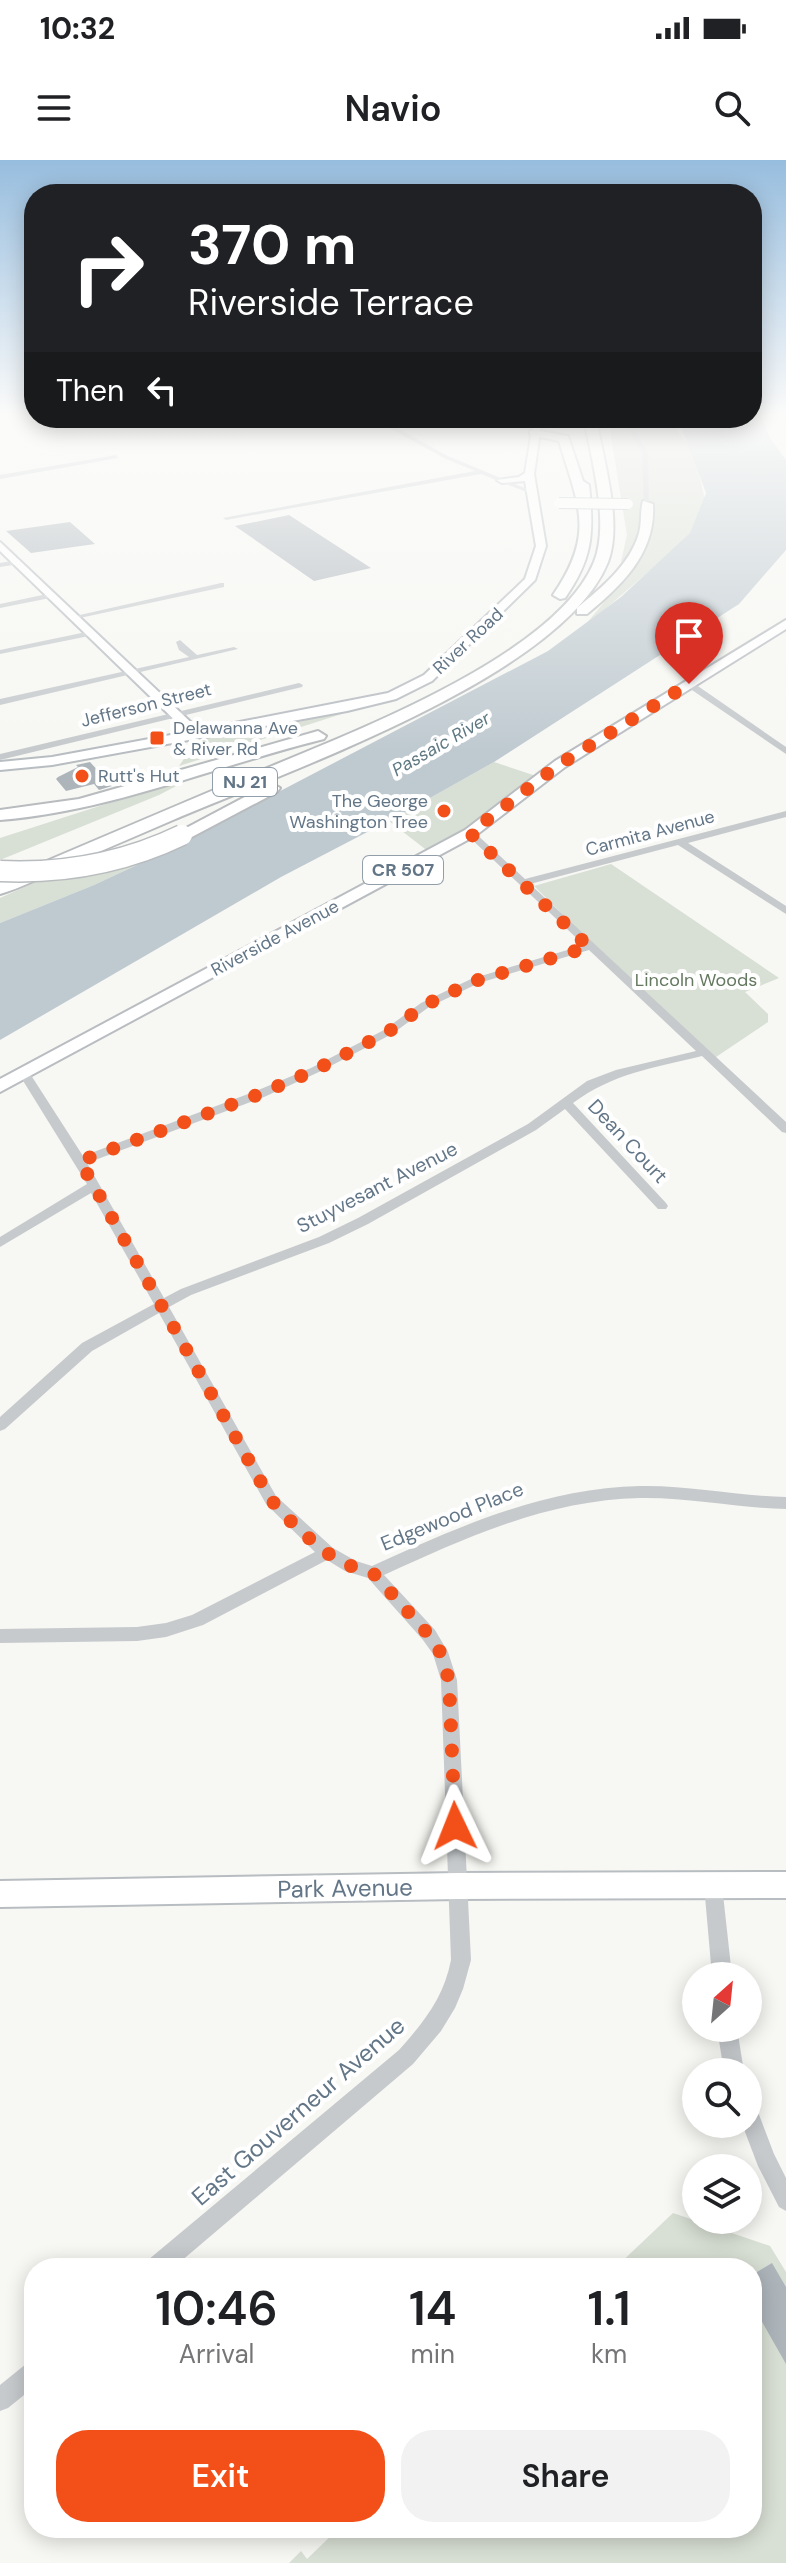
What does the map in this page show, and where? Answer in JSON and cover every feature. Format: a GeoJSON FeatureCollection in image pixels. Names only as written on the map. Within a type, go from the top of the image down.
{"type":"FeatureCollection","features":[{"type":"Feature","properties":{"kind":"highway","name":"NJ 21"},"geometry":{"type":"LineString","coordinates":[[0,871],[318,736],[437,681],[499,646],[537,618],[561,595],[582,559],[586,527]]}},
{"type":"Feature","properties":{"kind":"highway","name":"NJ 21"},"geometry":{"type":"LineString","coordinates":[[0,888],[368,730],[487,669],[525,646],[569,610],[589,585],[601,561],[606,527]]}},
{"type":"Feature","properties":{"kind":"highway"},"geometry":{"type":"LineString","coordinates":[[525,646],[574,617],[624,571],[643,540],[646,527]]}},
{"type":"Feature","properties":{"kind":"highway"},"geometry":{"type":"LineString","coordinates":[[0,871],[60,871],[122,859],[159,846],[427,708],[487,669]]}},
{"type":"Feature","properties":{"kind":"highway"},"geometry":{"type":"LineString","coordinates":[[0,831],[279,744],[318,736]]}},
{"type":"Feature","properties":{"kind":"highway"},"geometry":{"type":"LineString","coordinates":[[0,815],[65,808],[162,780]]}},
{"type":"Feature","properties":{"kind":"main road","name":"Riverside Avenue"},"geometry":{"type":"LineString","coordinates":[[0,1086],[470,833],[560,764],[786,624]]}},
{"type":"Feature","properties":{"kind":"street","name":"River Road"},"geometry":{"type":"LineString","coordinates":[[0,766],[52,761],[197,735],[331,710],[402,692],[428,678],[521,591],[535,571],[541,546],[538,527]]}},
{"type":"Feature","properties":{"kind":"street"},"geometry":{"type":"LineString","coordinates":[[0,545],[197,735]]}},
{"type":"Feature","properties":{"kind":"street"},"geometry":{"type":"LineString","coordinates":[[0,565],[17,562]]}},
{"type":"Feature","properties":{"kind":"street"},"geometry":{"type":"LineString","coordinates":[[75,617],[221,585]]}},
{"type":"Feature","properties":{"kind":"street"},"geometry":{"type":"LineString","coordinates":[[0,606],[52,595]]}},
{"type":"Feature","properties":{"kind":"street"},"geometry":{"type":"LineString","coordinates":[[0,652],[91,633]]}},
{"type":"Feature","properties":{"kind":"street"},"geometry":{"type":"LineString","coordinates":[[180,642],[182,648],[194,657]]}},
{"type":"Feature","properties":{"kind":"street"},"geometry":{"type":"LineString","coordinates":[[0,702],[234,649]]}},
{"type":"Feature","properties":{"kind":"street"},"geometry":{"type":"LineString","coordinates":[[689,684],[786,751]]}},
{"type":"Feature","properties":{"kind":"street","name":"Jefferson Street"},"geometry":{"type":"LineString","coordinates":[[0,757],[299,685]]}},
{"type":"Feature","properties":{"kind":"street","name":"Carmita Avenue"},"geometry":{"type":"LineString","coordinates":[[523,883],[786,814]]}},
{"type":"Feature","properties":{"kind":"street"},"geometry":{"type":"LineString","coordinates":[[470,833],[786,1129]]}},
{"type":"Feature","properties":{"kind":"street"},"geometry":{"type":"LineString","coordinates":[[680,842],[786,911]]}},
{"type":"Feature","properties":{"kind":"street"},"geometry":{"type":"LineString","coordinates":[[80,1161],[247,1100],[315,1070],[388,1032],[425,1005],[475,981],[589,947]]}},
{"type":"Feature","properties":{"kind":"street","name":"Stuyvesant Avenue"},"geometry":{"type":"LineString","coordinates":[[0,1425],[87,1347],[186,1292],[324,1240],[363,1221],[523,1132],[591,1084],[612,1075],[702,1053]]}},
{"type":"Feature","properties":{"kind":"street"},"geometry":{"type":"LineString","coordinates":[[23,1071],[80,1161],[271,1500],[299,1530],[327,1553],[373,1573]]}},
{"type":"Feature","properties":{"kind":"street","name":"Dean Court"},"geometry":{"type":"LineString","coordinates":[[566,1103],[662,1206]]}},
{"type":"Feature","properties":{"kind":"street"},"geometry":{"type":"LineString","coordinates":[[771,1114],[786,1109]]}},
{"type":"Feature","properties":{"kind":"street"},"geometry":{"type":"LineString","coordinates":[[0,1243],[93,1186]]}},
{"type":"Feature","properties":{"kind":"street","name":"Edgewood Place"},"geometry":{"type":"LineString","coordinates":[[373,1573],[499,1517],[568,1498],[641,1492],[786,1503]]}},
{"type":"Feature","properties":{"kind":"street"},"geometry":{"type":"LineString","coordinates":[[0,1636],[137,1634],[166,1630],[197,1620],[327,1553]]}},
{"type":"Feature","properties":{"kind":"street","name":"East Gouverneur Avenue"},"geometry":{"type":"LineString","coordinates":[[168,2258],[406,2057],[427,2034],[457,1988],[461,1960],[449,1680],[440,1652],[429,1635],[373,1573]]}},
{"type":"Feature","properties":{"kind":"street"},"geometry":{"type":"LineString","coordinates":[[713,1885],[721,1962]]}},
{"type":"Feature","properties":{"kind":"street","name":"Park Avenue"},"geometry":{"type":"LineString","coordinates":[[0,1894],[458,1886],[786,1885]]}},
{"type":"Feature","properties":{"kind":"street"},"geometry":{"type":"LineString","coordinates":[[758,2138],[786,2200]]}},
{"type":"Feature","properties":{"kind":"street"},"geometry":{"type":"LineString","coordinates":[[0,2400],[24,2380]]}},
{"type":"Feature","properties":{"kind":"green space"},"geometry":{"type":"Polygon","coordinates":[[[626,527],[700,527],[581,630],[615,589],[627,535],[626,527]]]}},
{"type":"Feature","properties":{"kind":"green space"},"geometry":{"type":"Polygon","coordinates":[[[348,712],[179,766],[198,739],[348,712]]]}},
{"type":"Feature","properties":{"kind":"green space"},"geometry":{"type":"Polygon","coordinates":[[[494,762],[536,776],[487,816],[429,852],[389,821],[494,762]]]}},
{"type":"Feature","properties":{"kind":"green space"},"geometry":{"type":"Polygon","coordinates":[[[199,774],[159,795],[0,860],[0,838],[199,774]]]}},
{"type":"Feature","properties":{"kind":"green space"},"geometry":{"type":"Polygon","coordinates":[[[154,857],[0,923],[0,898],[40,880],[154,857]]]}},
{"type":"Feature","properties":{"kind":"green space","name":"Lincoln Woods"},"geometry":{"type":"Polygon","coordinates":[[[611,864],[779,978],[745,992],[768,1014],[768,1022],[713,1059],[698,1048],[534,886],[611,864]]]}},
{"type":"Feature","properties":{"kind":"green space"},"geometry":{"type":"Polygon","coordinates":[[[673,2213],[682,2216],[682,2234],[735,2234],[770,2246],[786,2272],[786,2563],[289,2563],[301,2551],[307,2559],[329,2538],[762,2538],[762,2258],[626,2258],[673,2213]]]}},
{"type":"Feature","properties":{"kind":"water","name":"Passaic River"},"geometry":{"type":"Polygon","coordinates":[[[692,527],[786,527],[786,550],[739,604],[494,762],[281,877],[0,1040],[0,923],[154,857],[548,651],[621,597],[690,533],[692,527]]]}},
{"type":"Feature","properties":{"kind":"building"},"geometry":{"type":"Polygon","coordinates":[[[76,527],[95,544],[31,553],[6,531],[76,527]]]}},
{"type":"Feature","properties":{"kind":"building"},"geometry":{"type":"Polygon","coordinates":[[[237,527],[308,527],[371,568],[314,581],[237,527]]]}},
{"type":"Feature","properties":{"kind":"building","name":"Rutt's Hut"},"geometry":{"type":"Polygon","coordinates":[[[90,762],[112,786],[99,790],[94,784],[66,791],[56,779],[78,767],[76,765],[90,762]]]}},
{"type":"Feature","properties":{"kind":"building"},"geometry":{"type":"Polygon","coordinates":[[[772,2263],[786,2287],[786,2364],[762,2322],[762,2269],[772,2263]]]}},
{"type":"Feature","properties":{"kind":"place","name":"Delawanna Ave & River Rd"},"geometry":{"type":"Point","coordinates":[157,738]}},
{"type":"Feature","properties":{"kind":"place","name":"Rutt's Hut"},"geometry":{"type":"Point","coordinates":[82,776]}},
{"type":"Feature","properties":{"kind":"place","name":"The George Washington Tree"},"geometry":{"type":"Point","coordinates":[444,811]}},
{"type":"Feature","properties":{"kind":"route"},"geometry":{"type":"LineString","coordinates":[[455,1826],[449,1680],[440,1652],[429,1635],[373,1573],[327,1553],[299,1530],[271,1500],[80,1161],[207,1115],[315,1070],[388,1032],[425,1005],[475,981],[589,947],[470,833],[560,764],[689,684]]}}]}
